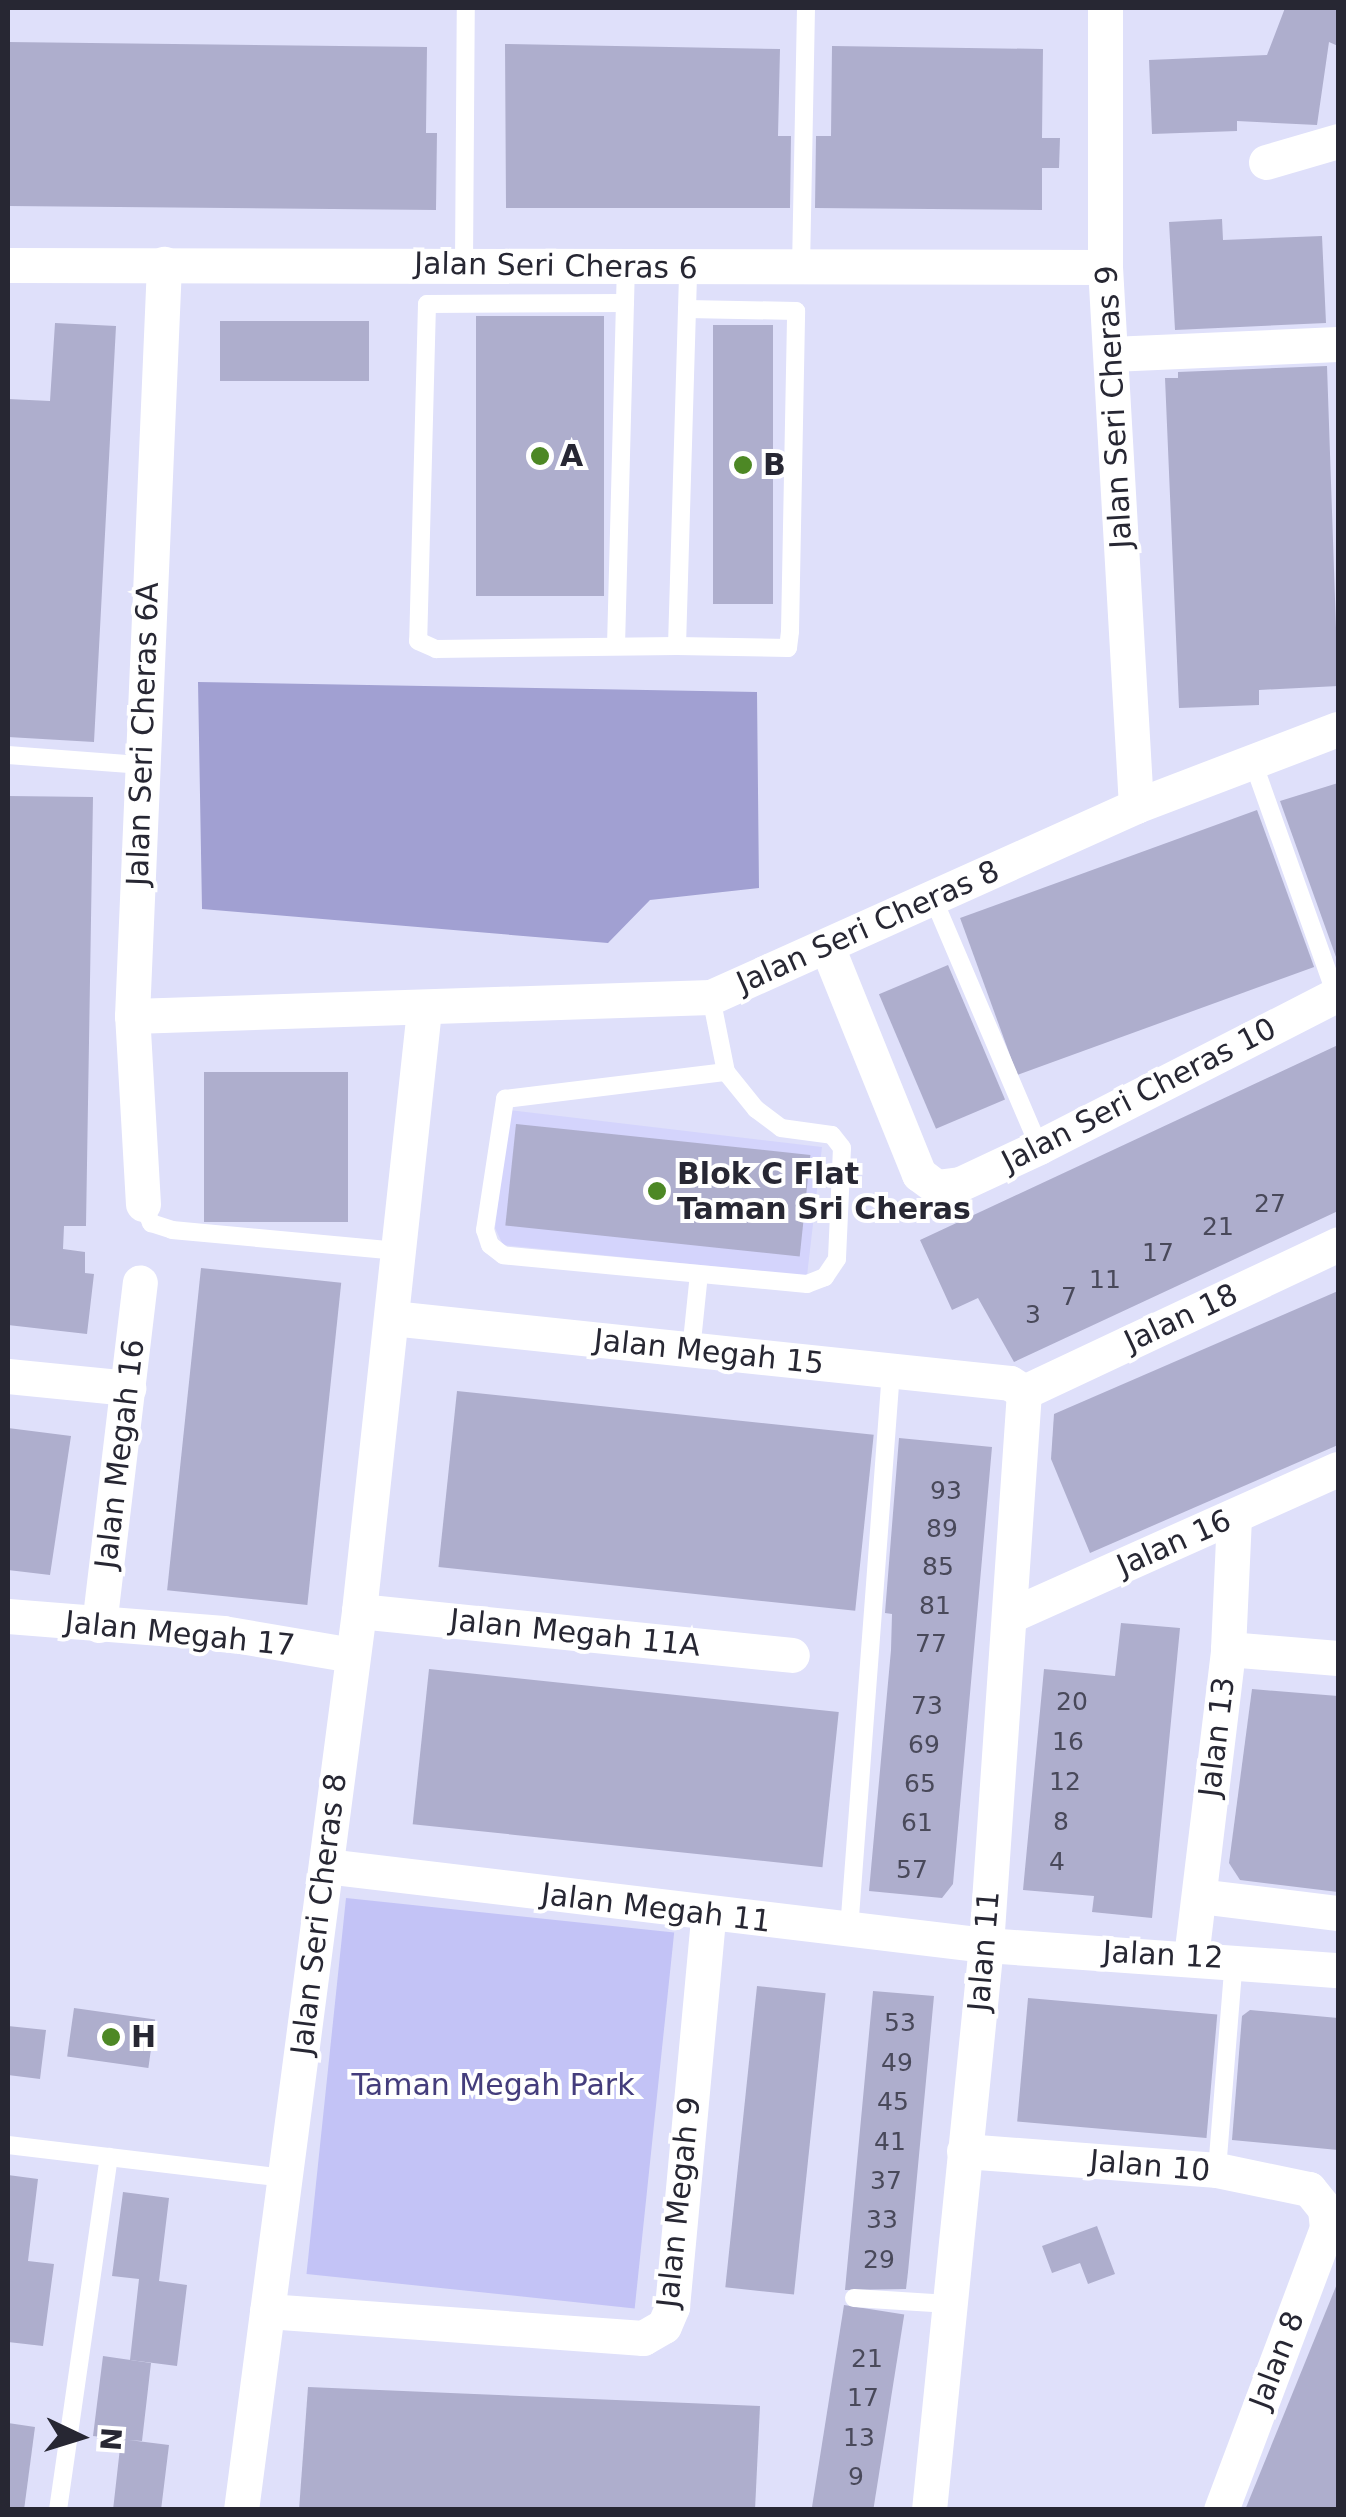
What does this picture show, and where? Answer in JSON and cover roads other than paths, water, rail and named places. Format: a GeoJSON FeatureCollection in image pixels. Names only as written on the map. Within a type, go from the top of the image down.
{"type":"FeatureCollection","features":[{"type":"Feature","properties":{"kind":"street","name":"Jalan Seri Cheras 9"},"geometry":{"type":"LineString","coordinates":[[1105,8],[1105,267],[1136,806]]}},
{"type":"Feature","properties":{"kind":"street"},"geometry":{"type":"LineString","coordinates":[[1266,162],[1338,141]]}},
{"type":"Feature","properties":{"kind":"street","name":"Jalan Seri Cheras 6A"},"geometry":{"type":"LineString","coordinates":[[143,1204],[132,1016],[164,264]]}},
{"type":"Feature","properties":{"kind":"street","name":"Jalan Seri Cheras 6"},"geometry":{"type":"LineString","coordinates":[[8,265],[1105,267]]}},
{"type":"Feature","properties":{"kind":"street"},"geometry":{"type":"LineString","coordinates":[[1111,354],[1338,344]]}},
{"type":"Feature","properties":{"kind":"street","name":"Jalan Seri Cheras 8"},"geometry":{"type":"LineString","coordinates":[[132,1016],[424,1010],[711,997],[828,949],[1136,806],[1338,729]]}},
{"type":"Feature","properties":{"kind":"street","name":"Jalan Seri Cheras 10"},"geometry":{"type":"LineString","coordinates":[[828,949],[919,1174],[936,1187],[960,1184],[1039,1148],[1337,995]]}},
{"type":"Feature","properties":{"kind":"street","name":"Jalan Seri Cheras 8"},"geometry":{"type":"LineString","coordinates":[[241,2510],[358,1611],[424,1010]]}},
{"type":"Feature","properties":{"kind":"street","name":"Jalan 18"},"geometry":{"type":"LineString","coordinates":[[1024,1392],[1338,1244]]}},
{"type":"Feature","properties":{"kind":"street","name":"Jalan Megah 16"},"geometry":{"type":"LineString","coordinates":[[99,1624],[140,1282]]}},
{"type":"Feature","properties":{"kind":"street","name":"Jalan Megah 15"},"geometry":{"type":"LineString","coordinates":[[392,1318],[1010,1383],[1024,1392]]}},
{"type":"Feature","properties":{"kind":"street"},"geometry":{"type":"LineString","coordinates":[[8,1376],[128,1388]]}},
{"type":"Feature","properties":{"kind":"street","name":"Jalan 11"},"geometry":{"type":"LineString","coordinates":[[929,2510],[986,1945],[1024,1392]]}},
{"type":"Feature","properties":{"kind":"street","name":"Jalan 16"},"geometry":{"type":"LineString","coordinates":[[1009,1616],[1338,1469]]}},
{"type":"Feature","properties":{"kind":"street","name":"Jalan 13"},"geometry":{"type":"LineString","coordinates":[[1191,1957],[1228,1649],[1234,1516]]}},
{"type":"Feature","properties":{"kind":"street","name":"Jalan Megah 11A"},"geometry":{"type":"LineString","coordinates":[[358,1611],[792,1655]]}},
{"type":"Feature","properties":{"kind":"street","name":"Jalan Megah 17"},"geometry":{"type":"LineString","coordinates":[[8,1616],[224,1633],[352,1655]]}},
{"type":"Feature","properties":{"kind":"street"},"geometry":{"type":"LineString","coordinates":[[1228,1649],[1338,1658]]}},
{"type":"Feature","properties":{"kind":"street","name":"Jalan Megah 11"},"geometry":{"type":"LineString","coordinates":[[326,1866],[708,1916],[986,1945]]}},
{"type":"Feature","properties":{"kind":"street"},"geometry":{"type":"LineString","coordinates":[[1198,1896],[1338,1913]]}},
{"type":"Feature","properties":{"kind":"street","name":"Jalan Megah 9"},"geometry":{"type":"LineString","coordinates":[[266,2311],[642,2338],[664,2326],[672,2307],[708,1916]]}},
{"type":"Feature","properties":{"kind":"street","name":"Jalan 12"},"geometry":{"type":"LineString","coordinates":[[986,1945],[1338,1970]]}},
{"type":"Feature","properties":{"kind":"street","name":"Jalan 10"},"geometry":{"type":"LineString","coordinates":[[964,2151],[1217,2170],[1309,2189],[1325,2209]]}},
{"type":"Feature","properties":{"kind":"street","name":"Jalan 8"},"geometry":{"type":"LineString","coordinates":[[1221,2510],[1327,2228],[1325,2209]]}},
{"type":"Feature","properties":{"kind":"lane"},"geometry":{"type":"LineString","coordinates":[[464,263],[466,8]]}},
{"type":"Feature","properties":{"kind":"lane"},"geometry":{"type":"LineString","coordinates":[[801,268],[806,8]]}},
{"type":"Feature","properties":{"kind":"lane"},"geometry":{"type":"LineString","coordinates":[[616,646],[626,267]]}},
{"type":"Feature","properties":{"kind":"lane"},"geometry":{"type":"LineString","coordinates":[[677,646],[688,268]]}},
{"type":"Feature","properties":{"kind":"lane"},"geometry":{"type":"LineString","coordinates":[[625,304],[428,304],[418,641],[436,650],[788,648],[796,311],[687,309]]}},
{"type":"Feature","properties":{"kind":"lane"},"geometry":{"type":"LineString","coordinates":[[8,755],[140,765]]}},
{"type":"Feature","properties":{"kind":"lane"},"geometry":{"type":"LineString","coordinates":[[1253,762],[1337,995]]}},
{"type":"Feature","properties":{"kind":"lane"},"geometry":{"type":"LineString","coordinates":[[934,898],[1039,1148]]}},
{"type":"Feature","properties":{"kind":"lane"},"geometry":{"type":"LineString","coordinates":[[711,997],[726,1072],[781,1128],[832,1136],[842,1148],[837,1259],[826,1277],[807,1284],[699,1274],[503,1255],[490,1245],[485,1230],[498,1113],[504,1098],[726,1072]]}},
{"type":"Feature","properties":{"kind":"lane"},"geometry":{"type":"LineString","coordinates":[[143,1204],[152,1223],[172,1230],[398,1250]]}},
{"type":"Feature","properties":{"kind":"lane"},"geometry":{"type":"LineString","coordinates":[[690,1351],[699,1274]]}},
{"type":"Feature","properties":{"kind":"lane"},"geometry":{"type":"LineString","coordinates":[[849,1930],[892,1370]]}},
{"type":"Feature","properties":{"kind":"lane"},"geometry":{"type":"LineString","coordinates":[[1217,2170],[1234,1960]]}},
{"type":"Feature","properties":{"kind":"lane"},"geometry":{"type":"LineString","coordinates":[[8,2144],[284,2178]]}},
{"type":"Feature","properties":{"kind":"lane"},"geometry":{"type":"LineString","coordinates":[[58,2510],[109,2157]]}},
{"type":"Feature","properties":{"kind":"lane"},"geometry":{"type":"LineString","coordinates":[[854,2298],[949,2304]]}},
{"type":"Feature","properties":{"kind":"place","name":"A"},"geometry":{"type":"Point","coordinates":[540,456]}},
{"type":"Feature","properties":{"kind":"place","name":"B"},"geometry":{"type":"Point","coordinates":[743,465]}},
{"type":"Feature","properties":{"kind":"place","name":"Blok C Flat Taman Sri Cheras"},"geometry":{"type":"Point","coordinates":[657,1191]}},
{"type":"Feature","properties":{"kind":"place","name":"H"},"geometry":{"type":"Point","coordinates":[111,2037]}},
{"type":"Feature","properties":{"kind":"park label","name":"Taman Megah Park"},"geometry":{"type":"Point","coordinates":[493,2085]}}]}
